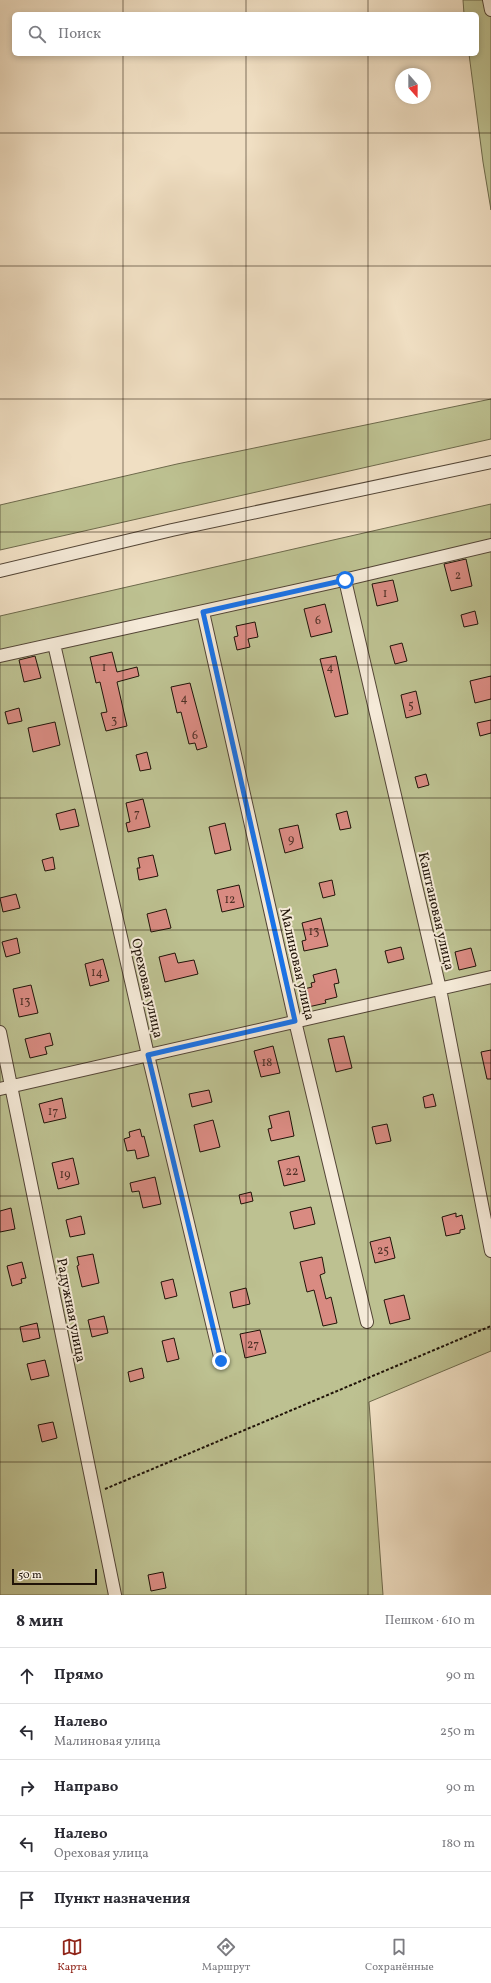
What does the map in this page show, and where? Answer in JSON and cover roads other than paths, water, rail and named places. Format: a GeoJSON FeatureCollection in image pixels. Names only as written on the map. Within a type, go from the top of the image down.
{"type":"FeatureCollection","features":[{"type":"Feature","properties":{"kind":"street"},"geometry":{"type":"LineString","coordinates":[[489,0],[491,10]]}},
{"type":"Feature","properties":{"kind":"street"},"geometry":{"type":"LineString","coordinates":[[0,571],[172,530],[491,462]]}},
{"type":"Feature","properties":{"kind":"street"},"geometry":{"type":"LineString","coordinates":[[0,656],[490,549]]}},
{"type":"Feature","properties":{"kind":"street","name":"Каштановая улица"},"geometry":{"type":"LineString","coordinates":[[345,580],[440,989],[491,1251]]}},
{"type":"Feature","properties":{"kind":"street","name":"Малиновая улица"},"geometry":{"type":"LineString","coordinates":[[203,612],[295,1021],[368,1322]]}},
{"type":"Feature","properties":{"kind":"street","name":"Ореховая улица"},"geometry":{"type":"LineString","coordinates":[[54,644],[148,1055],[221,1361]]}},
{"type":"Feature","properties":{"kind":"street"},"geometry":{"type":"LineString","coordinates":[[6,1088],[491,977]]}},
{"type":"Feature","properties":{"kind":"street","name":"Радужная улица"},"geometry":{"type":"LineString","coordinates":[[0,1032],[6,1088],[115,1595]]}}]}
